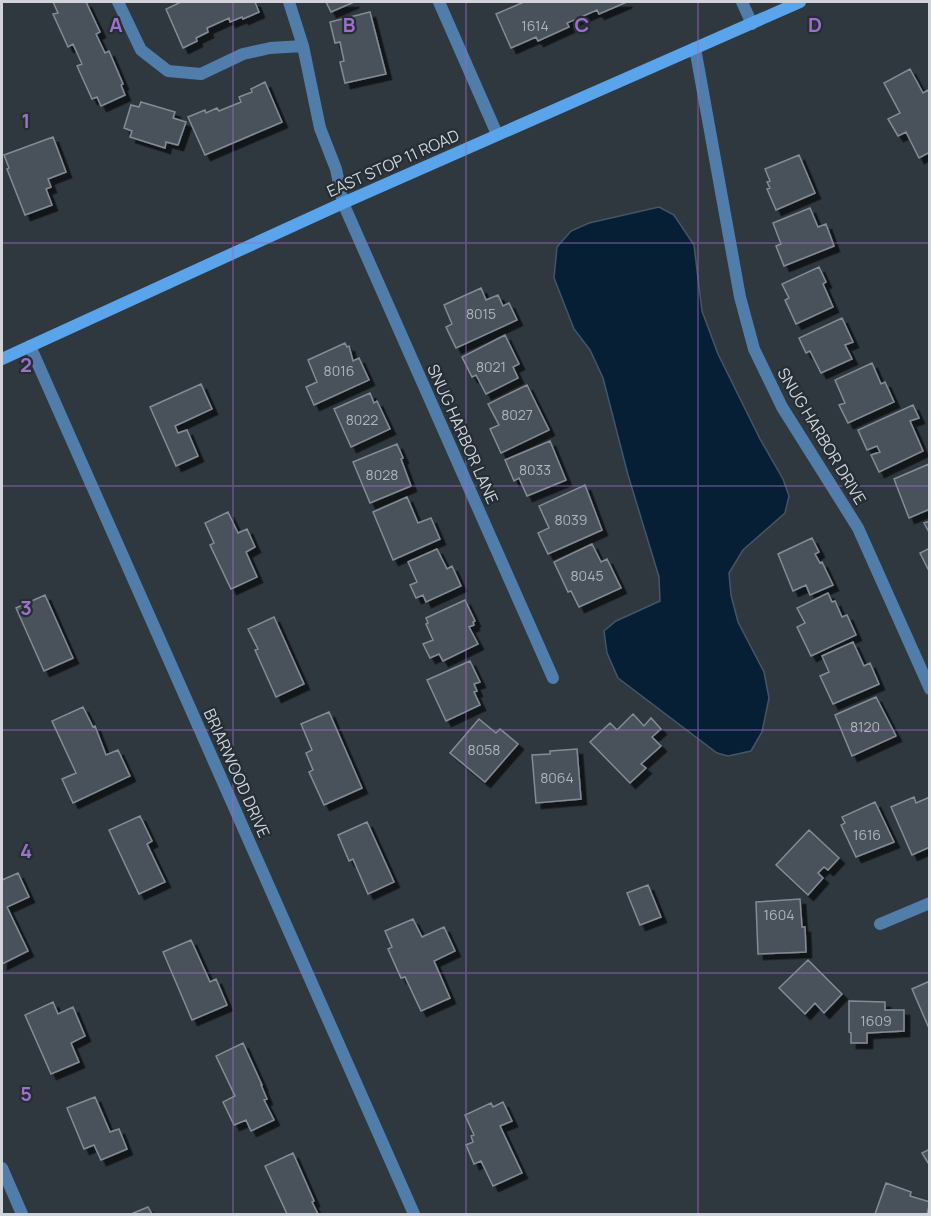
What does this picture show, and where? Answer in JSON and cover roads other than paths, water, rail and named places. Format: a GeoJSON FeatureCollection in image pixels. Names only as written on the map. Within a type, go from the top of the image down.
{"type":"FeatureCollection","features":[{"type":"Feature","properties":{"kind":"main road","name":"EAST STOP 11 ROAD"},"geometry":{"type":"LineString","coordinates":[[2,358],[497,134],[800,2]]}},
{"type":"Feature","properties":{"kind":"street"},"geometry":{"type":"LineString","coordinates":[[118,2],[141,50],[168,71],[201,74],[243,54],[270,48],[303,46]]}},
{"type":"Feature","properties":{"kind":"street","name":"SNUG HARBOR LANE"},"geometry":{"type":"LineString","coordinates":[[289,2],[303,46],[320,128],[336,169],[343,203],[553,678]]}},
{"type":"Feature","properties":{"kind":"street"},"geometry":{"type":"LineString","coordinates":[[439,2],[497,134]]}},
{"type":"Feature","properties":{"kind":"street"},"geometry":{"type":"LineString","coordinates":[[742,2],[752,24]]}},
{"type":"Feature","properties":{"kind":"street","name":"SNUG HARBOR DRIVE"},"geometry":{"type":"LineString","coordinates":[[696,48],[740,297],[754,349],[777,398],[858,528],[930,689]]}},
{"type":"Feature","properties":{"kind":"street","name":"BRIARWOOD DRIVE"},"geometry":{"type":"LineString","coordinates":[[30,346],[414,1215]]}},
{"type":"Feature","properties":{"kind":"street"},"geometry":{"type":"LineString","coordinates":[[880,924],[930,903]]}},
{"type":"Feature","properties":{"kind":"street"},"geometry":{"type":"LineString","coordinates":[[2,1168],[22,1215]]}},
{"type":"Feature","properties":{"kind":"water"},"geometry":{"type":"Polygon","coordinates":[[[659,207],[674,215],[694,245],[702,311],[718,354],[760,439],[783,479],[789,496],[785,513],[743,550],[729,573],[731,595],[738,622],[764,672],[769,698],[762,732],[751,751],[728,756],[717,753],[618,678],[607,653],[604,631],[616,621],[660,601],[659,577],[628,475],[603,378],[590,350],[574,329],[554,278],[557,247],[571,231],[589,223],[659,207]]]}}]}
